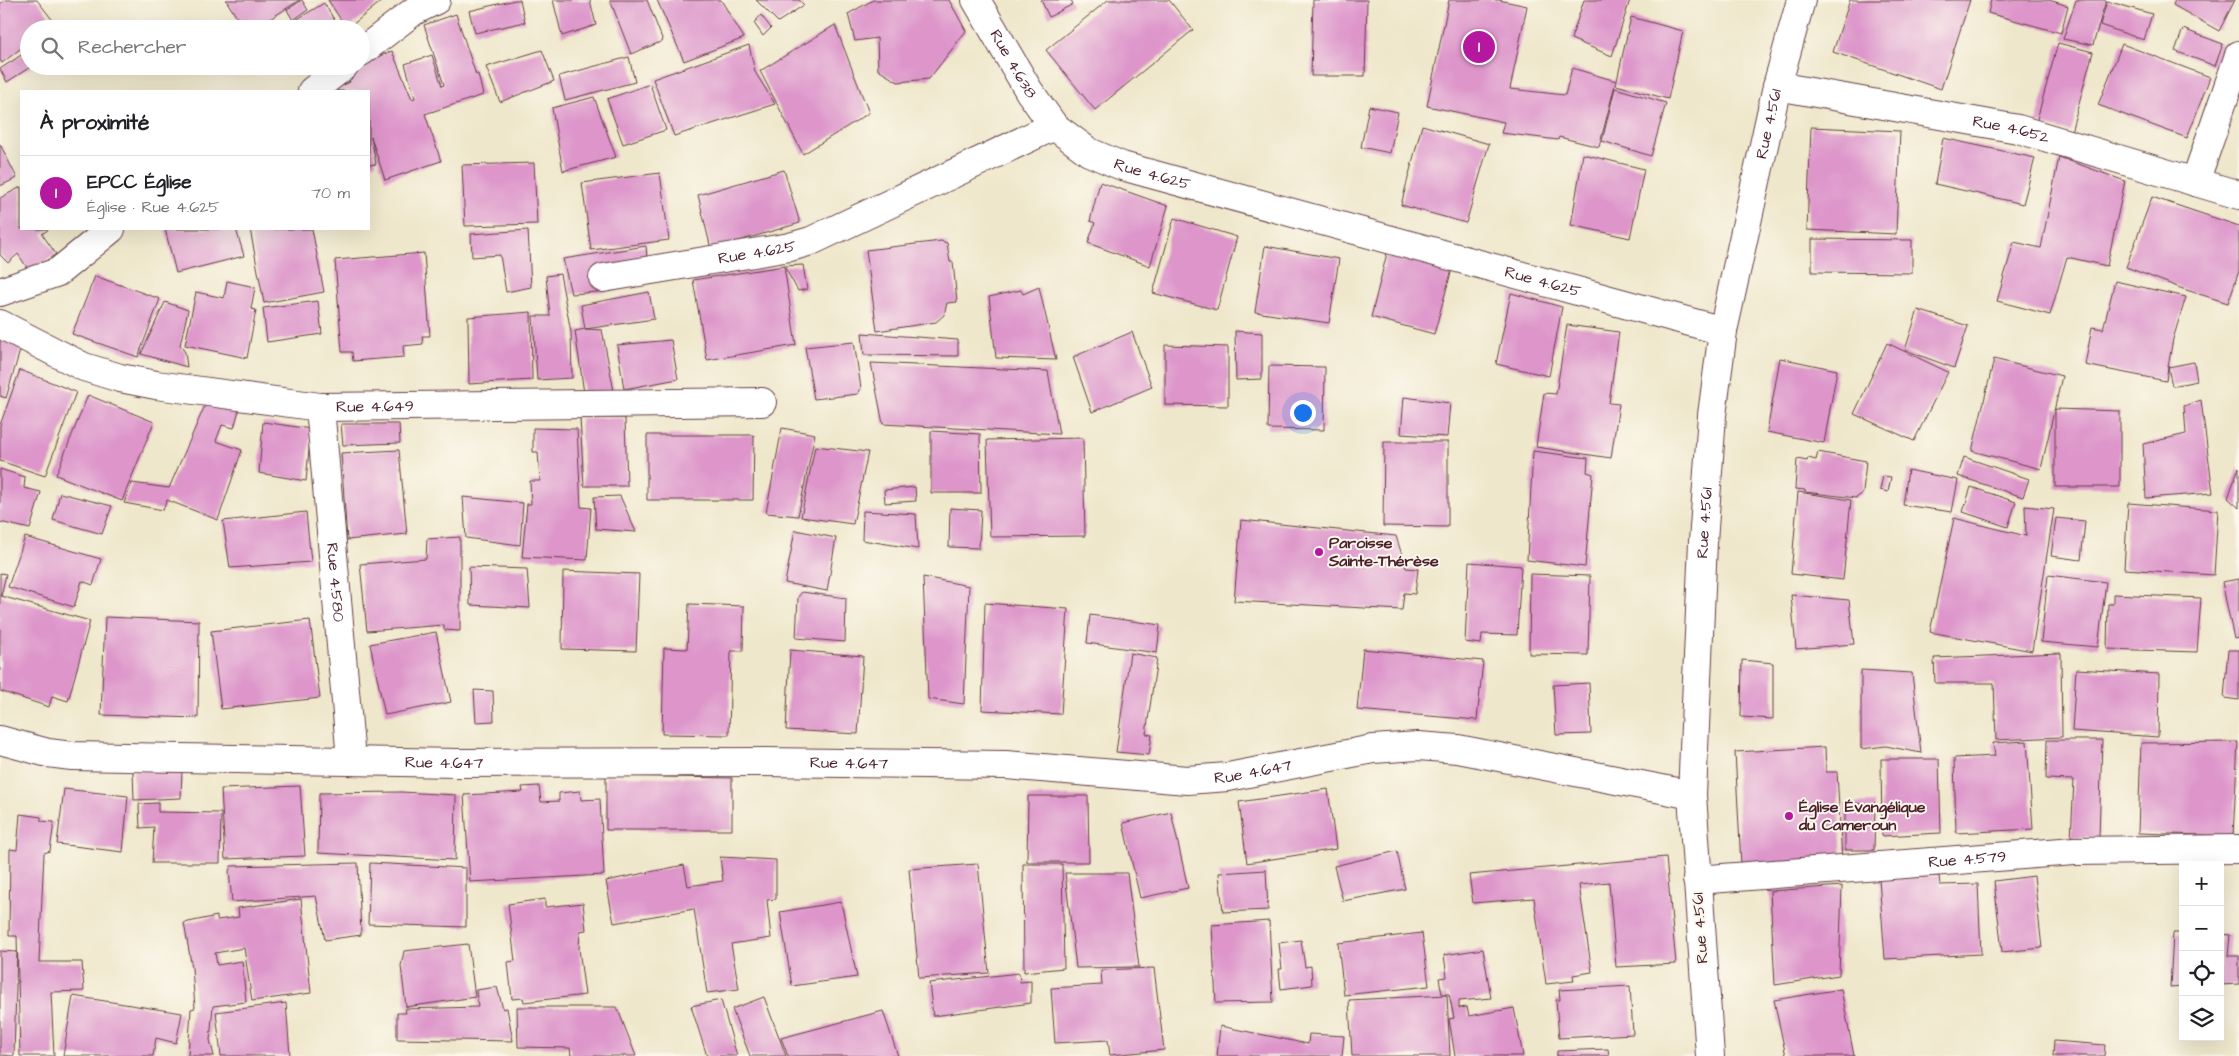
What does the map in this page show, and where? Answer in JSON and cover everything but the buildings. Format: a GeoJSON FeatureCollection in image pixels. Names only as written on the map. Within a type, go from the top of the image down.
{"type":"FeatureCollection","features":[{"type":"Feature","properties":{"kind":"street"},"geometry":{"type":"LineString","coordinates":[[370,45],[414,11],[436,0]]}},
{"type":"Feature","properties":{"kind":"street","name":"Rue 4.638"},"geometry":{"type":"LineString","coordinates":[[976,0],[1028,91],[1054,126]]}},
{"type":"Feature","properties":{"kind":"street","name":"Rue 4.561"},"geometry":{"type":"LineString","coordinates":[[1710,1056],[1692,794],[1704,532],[1712,415],[1723,331],[1777,86],[1802,0]]}},
{"type":"Feature","properties":{"kind":"street"},"geometry":{"type":"LineString","coordinates":[[2196,182],[2239,55]]}},
{"type":"Feature","properties":{"kind":"street"},"geometry":{"type":"LineString","coordinates":[[313,90],[332,75]]}},
{"type":"Feature","properties":{"kind":"street","name":"Rue 4.652"},"geometry":{"type":"LineString","coordinates":[[1777,86],[2018,129],[2239,196]]}},
{"type":"Feature","properties":{"kind":"street","name":"Rue 4.625"},"geometry":{"type":"LineString","coordinates":[[603,278],[790,247],[811,241],[1054,126],[1089,152],[1122,166],[1723,331]]}},
{"type":"Feature","properties":{"kind":"street"},"geometry":{"type":"LineString","coordinates":[[0,292],[58,272],[110,230]]}},
{"type":"Feature","properties":{"kind":"street","name":"Rue 4.649"},"geometry":{"type":"LineString","coordinates":[[0,324],[84,367],[120,378],[320,407],[762,402]]}},
{"type":"Feature","properties":{"kind":"street","name":"Rue 4.580"},"geometry":{"type":"LineString","coordinates":[[320,407],[351,759]]}},
{"type":"Feature","properties":{"kind":"street","name":"Rue 4.647"},"geometry":{"type":"LineString","coordinates":[[0,740],[39,751],[72,756],[351,759],[457,763],[763,762],[1006,765],[1187,780],[1228,777],[1372,749],[1418,746],[1458,749],[1692,794]]}},
{"type":"Feature","properties":{"kind":"street","name":"Rue 4.579"},"geometry":{"type":"LineString","coordinates":[[1697,880],[2074,851],[2239,849]]}},
{"type":"Feature","properties":{"kind":"place","name":"EPCC Église"},"geometry":{"type":"Point","coordinates":[1479,47]}},
{"type":"Feature","properties":{"kind":"place","name":"Paroisse Sainte-Thérèse"},"geometry":{"type":"Point","coordinates":[1319,552]}},
{"type":"Feature","properties":{"kind":"place","name":"Église Évangélique du Cameroun"},"geometry":{"type":"Point","coordinates":[1789,816]}}]}
